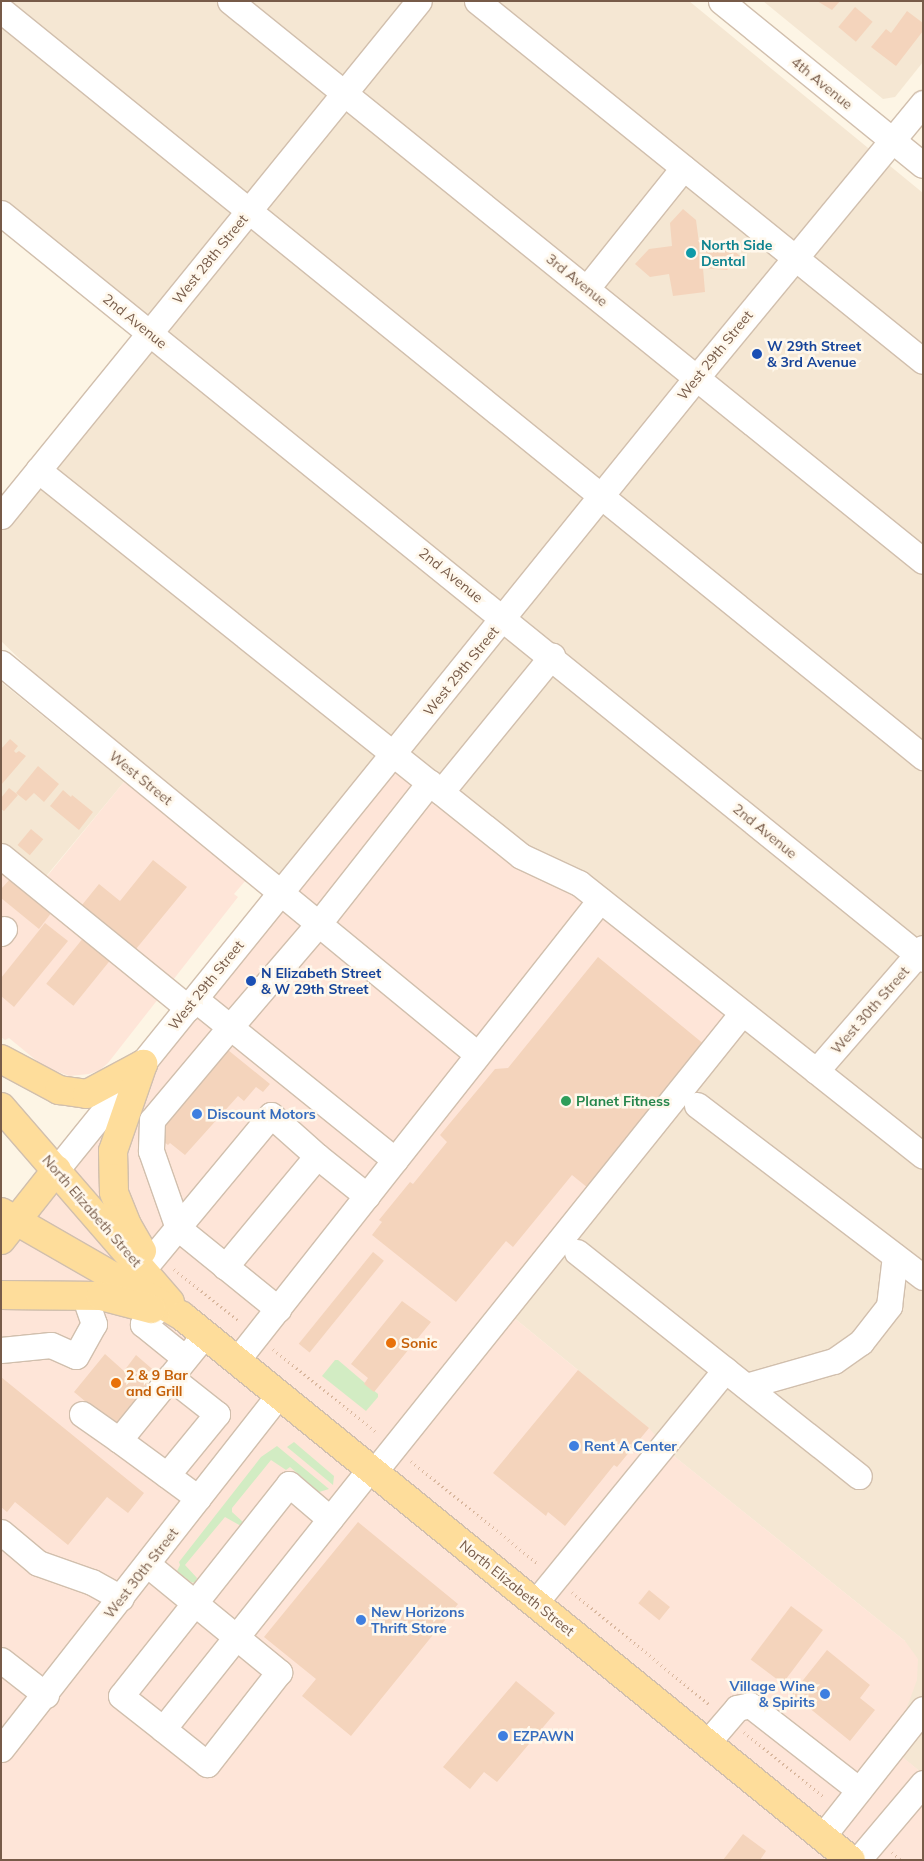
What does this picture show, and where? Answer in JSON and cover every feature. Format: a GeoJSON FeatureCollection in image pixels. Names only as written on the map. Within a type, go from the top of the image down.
{"type":"FeatureCollection","features":[{"type":"Feature","properties":{"kind":"main road"},"geometry":{"type":"LineString","coordinates":[[1,1059],[59,1090],[87,1094],[143,1064]]}},
{"type":"Feature","properties":{"kind":"main road"},"geometry":{"type":"LineString","coordinates":[[143,1064],[113,1151],[114,1192],[127,1226],[153,1257],[170,1313]]}},
{"type":"Feature","properties":{"kind":"main road","name":"North Elizabeth Street"},"geometry":{"type":"LineString","coordinates":[[1,1107],[57,1169],[170,1313]]}},
{"type":"Feature","properties":{"kind":"main road","name":"West 29th Street"},"geometry":{"type":"LineString","coordinates":[[6,1224],[57,1169]]}},
{"type":"Feature","properties":{"kind":"main road","name":"North Elizabeth Street"},"geometry":{"type":"LineString","coordinates":[[6,1224],[170,1313],[204,1334],[851,1860]]}},
{"type":"Feature","properties":{"kind":"main road"},"geometry":{"type":"LineString","coordinates":[[1,1294],[101,1296],[170,1313]]}},
{"type":"Feature","properties":{"kind":"street","name":"3rd Avenue"},"geometry":{"type":"LineString","coordinates":[[230,1],[697,377],[923,562]]}},
{"type":"Feature","properties":{"kind":"street","name":"West 28th Street"},"geometry":{"type":"LineString","coordinates":[[1,516],[346,93],[418,1]]}},
{"type":"Feature","properties":{"kind":"street"},"geometry":{"type":"LineString","coordinates":[[477,1],[923,361]]}},
{"type":"Feature","properties":{"kind":"street","name":"4th Avenue"},"geometry":{"type":"LineString","coordinates":[[721,1],[923,165]]}},
{"type":"Feature","properties":{"kind":"street"},"geometry":{"type":"LineString","coordinates":[[1,10],[923,757]]}},
{"type":"Feature","properties":{"kind":"street","name":"West 29th Street"},"geometry":{"type":"LineString","coordinates":[[57,1169],[697,377],[923,103]]}},
{"type":"Feature","properties":{"kind":"street"},"geometry":{"type":"LineString","coordinates":[[587,288],[683,168]]}},
{"type":"Feature","properties":{"kind":"street","name":"2nd Avenue"},"geometry":{"type":"LineString","coordinates":[[1,212],[921,954]]}},
{"type":"Feature","properties":{"kind":"street"},"geometry":{"type":"LineString","coordinates":[[38,470],[521,856],[579,883],[923,1156]]}},
{"type":"Feature","properties":{"kind":"street"},"geometry":{"type":"LineString","coordinates":[[278,1309],[178,1228],[151,1151],[152,1120],[436,787],[552,656]]}},
{"type":"Feature","properties":{"kind":"street","name":"West Street"},"geometry":{"type":"LineString","coordinates":[[1,663],[477,1054]]}},
{"type":"Feature","properties":{"kind":"street"},"geometry":{"type":"LineString","coordinates":[[1,856],[191,1004],[230,1027],[395,1160]]}},
{"type":"Feature","properties":{"kind":"street"},"geometry":{"type":"LineString","coordinates":[[237,1360],[600,900]]}},
{"type":"Feature","properties":{"kind":"street","name":"West 30th Street"},"geometry":{"type":"LineString","coordinates":[[816,1071],[921,954]]}},
{"type":"Feature","properties":{"kind":"street"},"geometry":{"type":"LineString","coordinates":[[163,1729],[330,1519],[393,1447],[742,1012]]}},
{"type":"Feature","properties":{"kind":"street"},"geometry":{"type":"LineString","coordinates":[[697,1105],[923,1277]]}},
{"type":"Feature","properties":{"kind":"street"},"geometry":{"type":"LineString","coordinates":[[153,1257],[270,1116],[367,1196]]}},
{"type":"Feature","properties":{"kind":"street"},"geometry":{"type":"LineString","coordinates":[[225,1267],[317,1156]]}},
{"type":"Feature","properties":{"kind":"street"},"geometry":{"type":"LineString","coordinates":[[576,1252],[859,1476]]}},
{"type":"Feature","properties":{"kind":"street"},"geometry":{"type":"LineString","coordinates":[[746,1386],[834,1361],[861,1342],[889,1306],[895,1256]]}},
{"type":"Feature","properties":{"kind":"street"},"geometry":{"type":"LineString","coordinates":[[1,1350],[51,1345],[76,1356],[94,1324],[84,1295]]}},
{"type":"Feature","properties":{"kind":"street"},"geometry":{"type":"LineString","coordinates":[[170,1313],[143,1324],[217,1414],[245,1438]]}},
{"type":"Feature","properties":{"kind":"street"},"geometry":{"type":"LineString","coordinates":[[119,1440],[204,1334]]}},
{"type":"Feature","properties":{"kind":"street"},"geometry":{"type":"LineString","coordinates":[[535,1603],[725,1370]]}},
{"type":"Feature","properties":{"kind":"street","name":"West 30th Street"},"geometry":{"type":"LineString","coordinates":[[1,1749],[46,1695],[279,1395]]}},
{"type":"Feature","properties":{"kind":"street"},"geometry":{"type":"LineString","coordinates":[[82,1414],[198,1498]]}},
{"type":"Feature","properties":{"kind":"street"},"geometry":{"type":"LineString","coordinates":[[167,1475],[217,1414]]}},
{"type":"Feature","properties":{"kind":"street"},"geometry":{"type":"LineString","coordinates":[[191,1446],[220,1470]]}},
{"type":"Feature","properties":{"kind":"street"},"geometry":{"type":"LineString","coordinates":[[147,1564],[195,1603],[236,1637],[280,1672],[207,1764],[121,1696],[195,1603],[289,1484],[330,1519]]}},
{"type":"Feature","properties":{"kind":"street"},"geometry":{"type":"LineString","coordinates":[[1,1532],[38,1563],[92,1582],[121,1598]]}},
{"type":"Feature","properties":{"kind":"street"},"geometry":{"type":"LineString","coordinates":[[1,1660],[46,1695]]}},
{"type":"Feature","properties":{"kind":"street"},"geometry":{"type":"LineString","coordinates":[[707,1743],[737,1708],[750,1705],[859,1790]]}},
{"type":"Feature","properties":{"kind":"street"},"geometry":{"type":"LineString","coordinates":[[822,1836],[923,1710]]}},
{"type":"Feature","properties":{"kind":"street"},"geometry":{"type":"LineString","coordinates":[[858,1860],[923,1783]]}},
{"type":"Feature","properties":{"kind":"path"},"geometry":{"type":"LineString","coordinates":[[153,1257],[170,1265],[841,1812]]}},
{"type":"Feature","properties":{"kind":"path"},"geometry":{"type":"LineString","coordinates":[[875,1839],[901,1860]]}},
{"type":"Feature","properties":{"kind":"shaded area"},"geometry":{"type":"Polygon","coordinates":[[[1,1],[689,1],[923,193],[923,1774],[892,1749],[905,1641],[675,1457],[578,1370],[508,1313],[281,892],[152,787],[1,641],[1,516],[150,334],[1,213],[1,1]]]}},
{"type":"Feature","properties":{"kind":"shaded area"},"geometry":{"type":"Polygon","coordinates":[[[763,1],[923,1],[923,62],[895,97],[883,99],[763,1]]]}},
{"type":"Feature","properties":{"kind":"shaded area"},"geometry":{"type":"Polygon","coordinates":[[[1,682],[124,782],[43,880],[1,846],[1,682]]]}},
{"type":"Feature","properties":{"kind":"shaded area"},"geometry":{"type":"Polygon","coordinates":[[[394,753],[748,1017],[508,1313],[649,1428],[675,1457],[905,1641],[918,1659],[917,1680],[892,1748],[923,1774],[923,1860],[1,1860],[1,1240],[394,753]]]}},
{"type":"Feature","properties":{"kind":"shaded area"},"geometry":{"type":"Polygon","coordinates":[[[124,782],[246,880],[234,894],[238,897],[108,1063],[100,1070],[89,1074],[69,1076],[43,1066],[9,1038],[5,1040],[1,1037],[1,846],[44,880],[124,782]]]}},
{"type":"Feature","properties":{"kind":"green space"},"geometry":{"type":"Polygon","coordinates":[[[335,1360],[338,1360],[378,1394],[378,1397],[366,1411],[322,1376],[335,1360]]]}},
{"type":"Feature","properties":{"kind":"green space"},"geometry":{"type":"Polygon","coordinates":[[[294,1442],[334,1476],[333,1485],[287,1447],[294,1442]]]}},
{"type":"Feature","properties":{"kind":"green space"},"geometry":{"type":"Polygon","coordinates":[[[277,1446],[329,1489],[319,1492],[290,1467],[286,1470],[271,1460],[232,1508],[232,1512],[243,1522],[241,1526],[225,1517],[185,1565],[197,1578],[195,1583],[191,1582],[177,1571],[180,1565],[179,1562],[261,1457],[277,1446]]]}},
{"type":"Feature","properties":{"kind":"building"},"geometry":{"type":"Polygon","coordinates":[[[817,1],[840,1],[832,10],[817,1]]]}},
{"type":"Feature","properties":{"kind":"building"},"geometry":{"type":"Polygon","coordinates":[[[855,7],[873,22],[856,42],[838,27],[855,7]]]}},
{"type":"Feature","properties":{"kind":"building"},"geometry":{"type":"Polygon","coordinates":[[[907,11],[923,23],[923,31],[896,66],[871,47],[886,29],[891,33],[907,11]]]}},
{"type":"Feature","properties":{"kind":"building","name":"North Side Dental"},"geometry":{"type":"Polygon","coordinates":[[[683,209],[696,220],[699,243],[724,241],[741,257],[727,270],[703,268],[705,292],[673,296],[669,274],[650,277],[635,264],[649,249],[672,246],[670,223],[683,209]]]}},
{"type":"Feature","properties":{"kind":"building"},"geometry":{"type":"Polygon","coordinates":[[[10,739],[18,746],[14,751],[16,753],[19,751],[26,756],[1,785],[1,749],[10,739]]]}},
{"type":"Feature","properties":{"kind":"building"},"geometry":{"type":"Polygon","coordinates":[[[38,766],[59,784],[44,802],[34,793],[26,801],[16,793],[38,766]]]}},
{"type":"Feature","properties":{"kind":"building"},"geometry":{"type":"Polygon","coordinates":[[[9,788],[18,795],[4,811],[1,809],[1,798],[9,788]]]}},
{"type":"Feature","properties":{"kind":"building"},"geometry":{"type":"Polygon","coordinates":[[[63,790],[93,812],[79,830],[50,806],[63,790]]]}},
{"type":"Feature","properties":{"kind":"building"},"geometry":{"type":"Polygon","coordinates":[[[31,829],[43,839],[30,855],[18,845],[31,829]]]}},
{"type":"Feature","properties":{"kind":"building"},"geometry":{"type":"Polygon","coordinates":[[[153,860],[187,887],[136,949],[82,905],[99,884],[120,901],[153,860]]]}},
{"type":"Feature","properties":{"kind":"building"},"geometry":{"type":"Polygon","coordinates":[[[11,878],[52,912],[39,929],[1,898],[1,889],[11,878]]]}},
{"type":"Feature","properties":{"kind":"building"},"geometry":{"type":"Polygon","coordinates":[[[45,923],[68,941],[14,1007],[1,996],[1,978],[45,923]]]}},
{"type":"Feature","properties":{"kind":"building"},"geometry":{"type":"Polygon","coordinates":[[[84,937],[111,959],[73,1006],[46,984],[84,937]]]}},
{"type":"Feature","properties":{"kind":"building"},"geometry":{"type":"Polygon","coordinates":[[[598,957],[705,1045],[588,1188],[572,1175],[513,1247],[506,1241],[456,1302],[372,1235],[382,1222],[379,1220],[410,1182],[413,1184],[447,1142],[440,1135],[495,1069],[508,1068],[598,957]]]}},
{"type":"Feature","properties":{"kind":"building","name":"Discount Motors"},"geometry":{"type":"Polygon","coordinates":[[[228,1050],[270,1084],[263,1092],[256,1087],[244,1101],[238,1096],[185,1155],[170,1143],[168,1145],[154,1134],[228,1050]]]}},
{"type":"Feature","properties":{"kind":"building"},"geometry":{"type":"Polygon","coordinates":[[[373,1252],[384,1261],[310,1353],[299,1344],[373,1252]]]}},
{"type":"Feature","properties":{"kind":"building","name":"Sonic"},"geometry":{"type":"Polygon","coordinates":[[[402,1301],[431,1322],[374,1392],[364,1384],[368,1378],[351,1364],[402,1301]]]}},
{"type":"Feature","properties":{"kind":"building","name":"2 & 9 Bar and Grill"},"geometry":{"type":"Polygon","coordinates":[[[105,1354],[124,1371],[136,1355],[158,1374],[115,1426],[74,1392],[105,1354]]]}},
{"type":"Feature","properties":{"kind":"building","name":"Rent A Center"},"geometry":{"type":"Polygon","coordinates":[[[578,1370],[649,1428],[617,1467],[614,1465],[565,1526],[548,1512],[546,1516],[493,1473],[578,1370]]]}},
{"type":"Feature","properties":{"kind":"building"},"geometry":{"type":"Polygon","coordinates":[[[1,1377],[144,1493],[128,1513],[107,1497],[68,1545],[15,1502],[7,1512],[1,1507],[1,1377]]]}},
{"type":"Feature","properties":{"kind":"building","name":"New Horizons Thrift Store"},"geometry":{"type":"Polygon","coordinates":[[[358,1522],[458,1604],[351,1736],[302,1696],[316,1679],[264,1637],[358,1522]]]}},
{"type":"Feature","properties":{"kind":"building"},"geometry":{"type":"Polygon","coordinates":[[[649,1590],[670,1607],[659,1620],[638,1603],[649,1590]]]}},
{"type":"Feature","properties":{"kind":"building"},"geometry":{"type":"Polygon","coordinates":[[[791,1606],[823,1630],[783,1684],[751,1660],[791,1606]]]}},
{"type":"Feature","properties":{"kind":"building"},"geometry":{"type":"Polygon","coordinates":[[[827,1650],[870,1685],[860,1698],[875,1710],[850,1741],[792,1694],[827,1650]]]}},
{"type":"Feature","properties":{"kind":"building","name":"EZPAWN"},"geometry":{"type":"Polygon","coordinates":[[[516,1681],[555,1713],[497,1782],[484,1772],[470,1789],[443,1767],[516,1681]]]}},
{"type":"Feature","properties":{"kind":"building"},"geometry":{"type":"Polygon","coordinates":[[[743,1834],[766,1851],[760,1860],[723,1860],[743,1834]]]}},
{"type":"Feature","properties":{"kind":"place","name":"North Side Dental"},"geometry":{"type":"Point","coordinates":[691,253]}},
{"type":"Feature","properties":{"kind":"place","name":"W 29th Street & 3rd Avenue"},"geometry":{"type":"Point","coordinates":[757,354]}},
{"type":"Feature","properties":{"kind":"place","name":"N Elizabeth Street & W 29th Street"},"geometry":{"type":"Point","coordinates":[251,981]}},
{"type":"Feature","properties":{"kind":"place","name":"Planet Fitness"},"geometry":{"type":"Point","coordinates":[566,1101]}},
{"type":"Feature","properties":{"kind":"place","name":"Discount Motors"},"geometry":{"type":"Point","coordinates":[197,1114]}},
{"type":"Feature","properties":{"kind":"place","name":"Sonic"},"geometry":{"type":"Point","coordinates":[391,1343]}},
{"type":"Feature","properties":{"kind":"place","name":"2 & 9 Bar and Grill"},"geometry":{"type":"Point","coordinates":[116,1383]}},
{"type":"Feature","properties":{"kind":"place","name":"Rent A Center"},"geometry":{"type":"Point","coordinates":[574,1446]}},
{"type":"Feature","properties":{"kind":"place","name":"New Horizons Thrift Store"},"geometry":{"type":"Point","coordinates":[361,1620]}},
{"type":"Feature","properties":{"kind":"place","name":"Village Wine & Spirits"},"geometry":{"type":"Point","coordinates":[825,1694]}},
{"type":"Feature","properties":{"kind":"place","name":"EZPAWN"},"geometry":{"type":"Point","coordinates":[503,1736]}}]}
